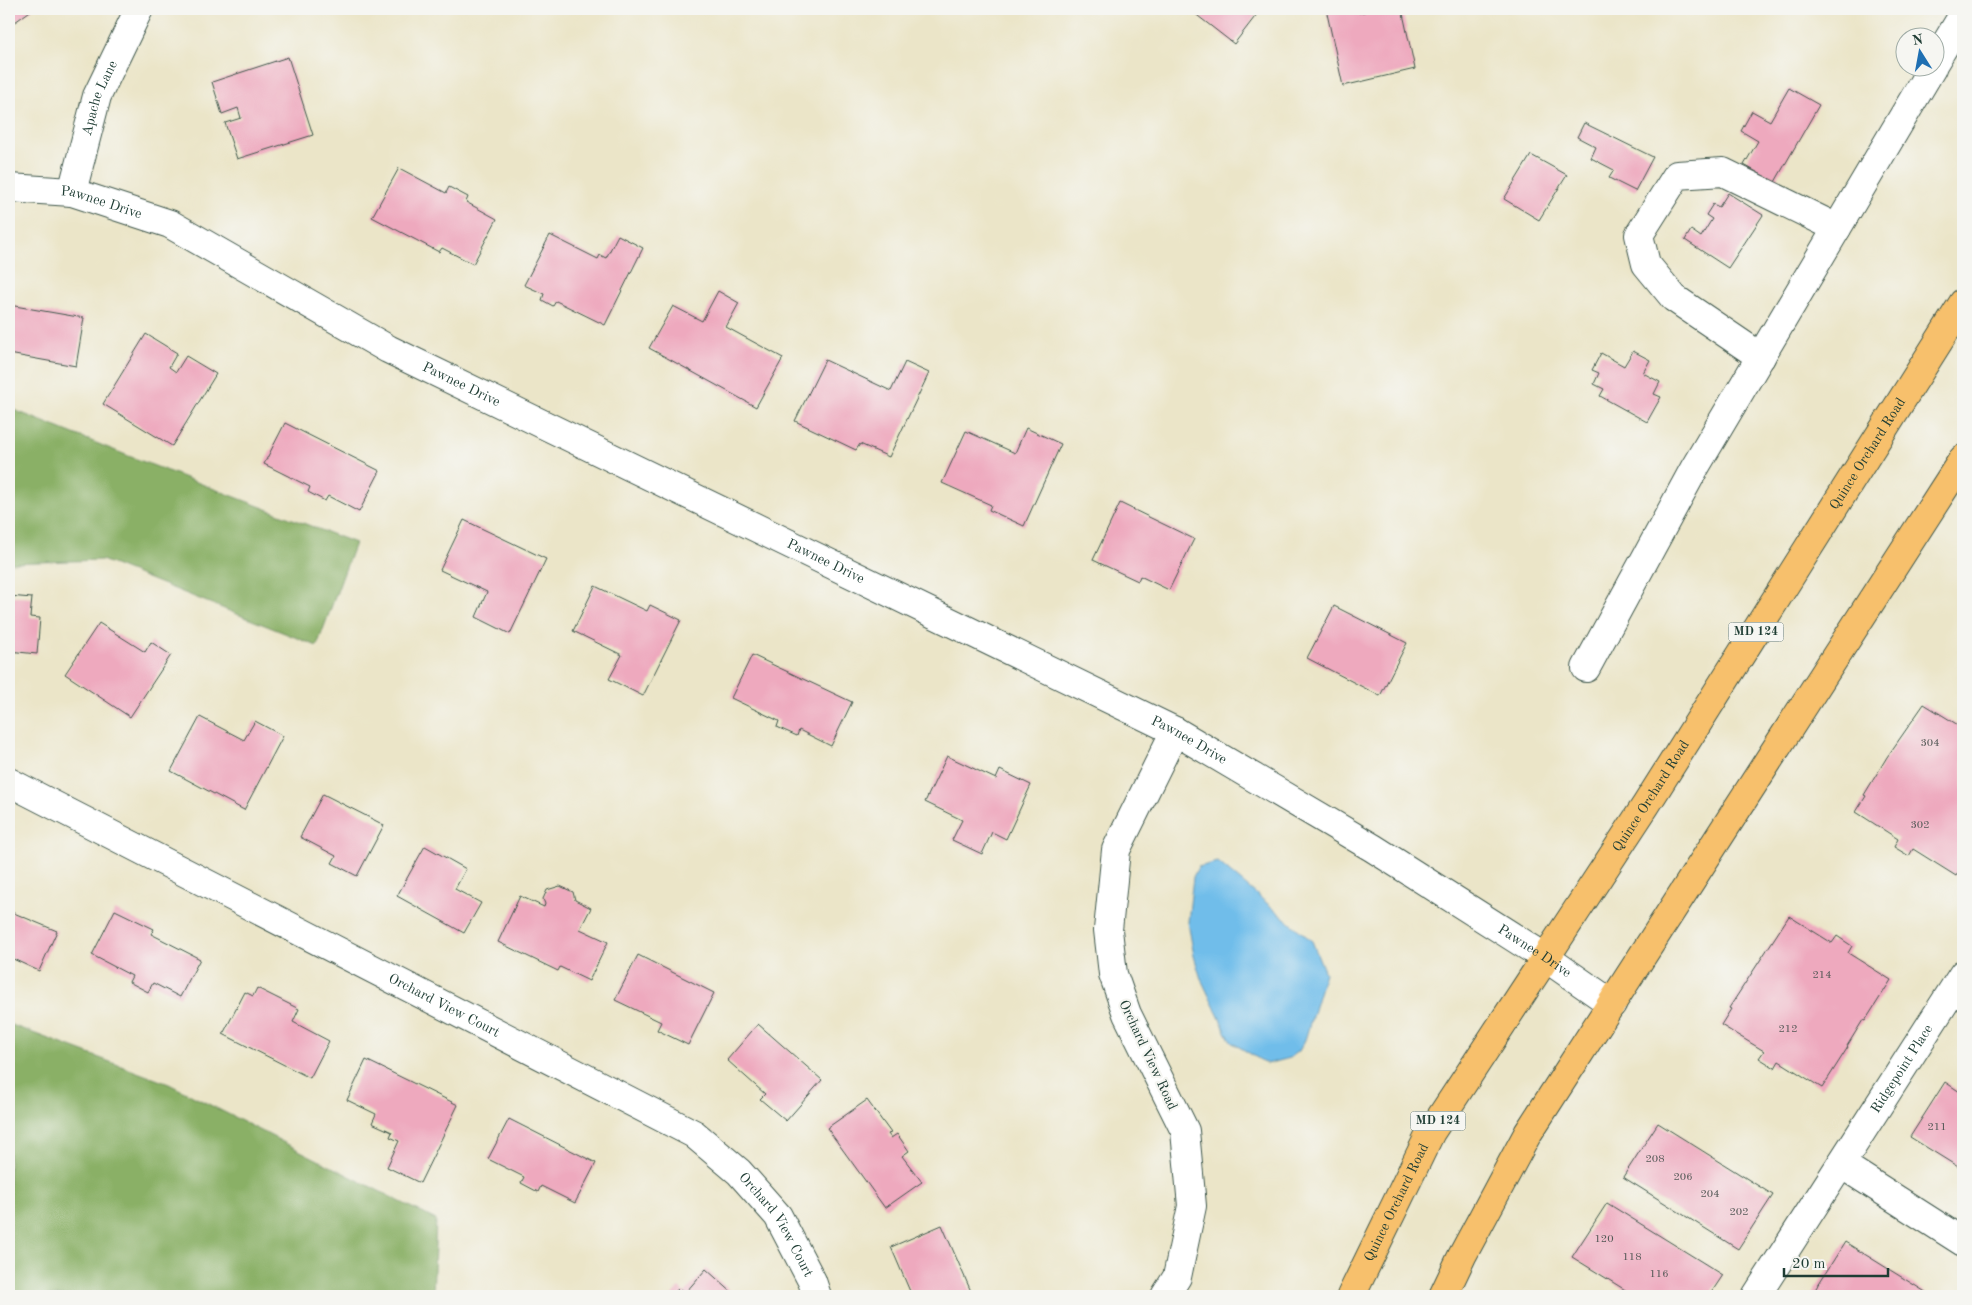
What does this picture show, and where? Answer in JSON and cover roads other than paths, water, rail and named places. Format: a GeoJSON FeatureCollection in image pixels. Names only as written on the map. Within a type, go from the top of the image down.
{"type":"FeatureCollection","features":[{"type":"Feature","properties":{"kind":"main road","name":"Quince Orchard Road"},"geometry":{"type":"LineString","coordinates":[[1351,1296],[1431,1132],[1646,804],[1963,303]]}},
{"type":"Feature","properties":{"kind":"main road"},"geometry":{"type":"LineString","coordinates":[[1443,1296],[1462,1256],[1528,1133],[1963,459]]}},
{"type":"Feature","properties":{"kind":"street","name":"Apache Lane"},"geometry":{"type":"LineString","coordinates":[[72,192],[97,96],[139,9]]}},
{"type":"Feature","properties":{"kind":"street"},"geometry":{"type":"LineString","coordinates":[[1944,46],[1963,15]]}},
{"type":"Feature","properties":{"kind":"street"},"geometry":{"type":"LineString","coordinates":[[1586,668],[1694,469],[1926,78]]}},
{"type":"Feature","properties":{"kind":"street"},"geometry":{"type":"LineString","coordinates":[[1760,357],[1674,298],[1646,264],[1638,235],[1677,175],[1723,172],[1836,228]]}},
{"type":"Feature","properties":{"kind":"street","name":"Pawnee Drive"},"geometry":{"type":"LineString","coordinates":[[9,188],[72,192],[170,224],[388,349],[1174,731],[1373,848],[1546,958],[1612,1004]]}},
{"type":"Feature","properties":{"kind":"street","name":"Orchard View Road"},"geometry":{"type":"LineString","coordinates":[[1165,1296],[1177,1277],[1192,1206],[1184,1131],[1127,1014],[1113,974],[1108,930],[1116,850],[1174,731]]}},
{"type":"Feature","properties":{"kind":"street","name":"Orchard View Court"},"geometry":{"type":"LineString","coordinates":[[9,782],[694,1134],[739,1172],[778,1216],[812,1281],[817,1296]]}},
{"type":"Feature","properties":{"kind":"street","name":"Ridgepoint Place"},"geometry":{"type":"LineString","coordinates":[[1756,1296],[1963,974]]}},
{"type":"Feature","properties":{"kind":"street"},"geometry":{"type":"LineString","coordinates":[[1841,1164],[1963,1242]]}},
{"type":"Feature","properties":{"kind":"water"},"geometry":{"type":"Polygon","coordinates":[[[1218,862],[1312,941],[1325,973],[1305,1040],[1299,1051],[1290,1058],[1267,1064],[1231,1042],[1201,979],[1194,956],[1188,922],[1193,877],[1198,867],[1218,862]]]}}]}
